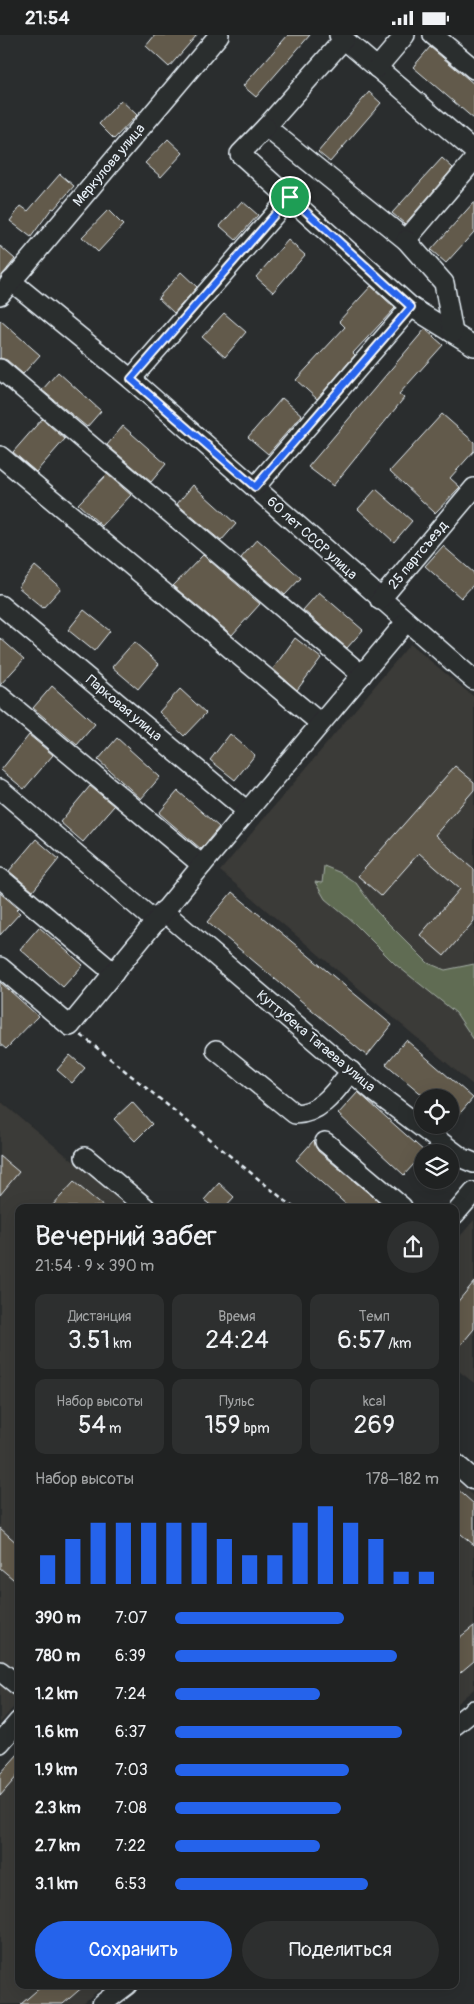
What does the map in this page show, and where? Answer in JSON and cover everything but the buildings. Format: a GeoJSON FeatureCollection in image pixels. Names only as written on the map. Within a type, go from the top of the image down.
{"type":"FeatureCollection","features":[{"type":"Feature","properties":{"kind":"street","name":"Меркулова улица"},"geometry":{"type":"LineString","coordinates":[[6,288],[219,35]]}},
{"type":"Feature","properties":{"kind":"street"},"geometry":{"type":"LineString","coordinates":[[377,68],[404,35]]}},
{"type":"Feature","properties":{"kind":"street"},"geometry":{"type":"LineString","coordinates":[[433,35],[474,69]]}},
{"type":"Feature","properties":{"kind":"street"},"geometry":{"type":"LineString","coordinates":[[474,151],[341,37],[266,127],[240,154],[411,307],[474,347]]}},
{"type":"Feature","properties":{"kind":"street"},"geometry":{"type":"LineString","coordinates":[[266,127],[406,241],[444,283],[453,333]]}},
{"type":"Feature","properties":{"kind":"street"},"geometry":{"type":"LineString","coordinates":[[406,241],[474,160]]}},
{"type":"Feature","properties":{"kind":"street"},"geometry":{"type":"LineString","coordinates":[[131,379],[290,197]]}},
{"type":"Feature","properties":{"kind":"street","name":"60 лет СССР улица"},"geometry":{"type":"LineString","coordinates":[[6,288],[131,379],[255,487],[380,600],[474,680]]}},
{"type":"Feature","properties":{"kind":"street"},"geometry":{"type":"LineString","coordinates":[[255,487],[411,307]]}},
{"type":"Feature","properties":{"kind":"street"},"geometry":{"type":"LineString","coordinates":[[0,369],[362,675]]}},
{"type":"Feature","properties":{"kind":"street"},"geometry":{"type":"LineString","coordinates":[[0,456],[320,723]]}},
{"type":"Feature","properties":{"kind":"street","name":"25 партсъезд"},"geometry":{"type":"LineString","coordinates":[[380,600],[474,488]]}},
{"type":"Feature","properties":{"kind":"street","name":"Парковая улица"},"geometry":{"type":"LineString","coordinates":[[0,605],[247,811]]}},
{"type":"Feature","properties":{"kind":"street"},"geometry":{"type":"LineString","coordinates":[[0,967],[70,1026],[320,723],[406,622]]}},
{"type":"Feature","properties":{"kind":"street"},"geometry":{"type":"LineString","coordinates":[[0,696],[202,865]]}},
{"type":"Feature","properties":{"kind":"street"},"geometry":{"type":"LineString","coordinates":[[0,789],[160,916]]}},
{"type":"Feature","properties":{"kind":"street"},"geometry":{"type":"LineString","coordinates":[[0,878],[114,973]]}},
{"type":"Feature","properties":{"kind":"street","name":"Куттубека Тагаева улица"},"geometry":{"type":"LineString","coordinates":[[160,916],[350,1071],[462,1158],[474,1163]]}},
{"type":"Feature","properties":{"kind":"street"},"geometry":{"type":"LineString","coordinates":[[216,1050],[295,1113],[307,1113],[328,1100],[350,1071]]}},
{"type":"Feature","properties":{"kind":"street"},"geometry":{"type":"LineString","coordinates":[[325,1142],[398,1204]]}},
{"type":"Feature","properties":{"kind":"street"},"geometry":{"type":"LineString","coordinates":[[85,1157],[141,1204]]}},
{"type":"Feature","properties":{"kind":"street"},"geometry":{"type":"LineString","coordinates":[[459,1209],[474,1192]]}},
{"type":"Feature","properties":{"kind":"street"},"geometry":{"type":"LineString","coordinates":[[459,1467],[474,1480]]}},
{"type":"Feature","properties":{"kind":"street"},"geometry":{"type":"LineString","coordinates":[[0,1671],[15,1683]]}},
{"type":"Feature","properties":{"kind":"street"},"geometry":{"type":"LineString","coordinates":[[459,1722],[474,1710]]}},
{"type":"Feature","properties":{"kind":"street"},"geometry":{"type":"LineString","coordinates":[[0,1743],[15,1726]]}},
{"type":"Feature","properties":{"kind":"street"},"geometry":{"type":"LineString","coordinates":[[102,2004],[121,1989]]}},
{"type":"Feature","properties":{"kind":"path"},"geometry":{"type":"LineString","coordinates":[[70,1026],[289,1204]]}},
{"type":"Feature","properties":{"kind":"shaded area"},"geometry":{"type":"Polygon","coordinates":[[[410,644],[474,697],[474,1086],[220,871],[410,644]]]}},
{"type":"Feature","properties":{"kind":"shaded area"},"geometry":{"type":"Polygon","coordinates":[[[0,1101],[125,1204],[15,1204],[15,1706],[0,1723],[0,1101]]]}},
{"type":"Feature","properties":{"kind":"shaded area"},"geometry":{"type":"Polygon","coordinates":[[[474,1220],[474,1383],[459,1371],[459,1237],[474,1220]]]}},
{"type":"Feature","properties":{"kind":"shaded area"},"geometry":{"type":"Polygon","coordinates":[[[459,1483],[474,1496],[474,1689],[459,1702],[459,1483]]]}},
{"type":"Feature","properties":{"kind":"shaded area"},"geometry":{"type":"Polygon","coordinates":[[[15,1757],[15,1989],[100,1989],[82,2004],[0,2004],[0,1774],[15,1757]]]}},
{"type":"Feature","properties":{"kind":"green space"},"geometry":{"type":"Polygon","coordinates":[[[324,866],[341,873],[356,883],[377,912],[428,963],[445,970],[474,964],[474,1040],[456,1013],[395,964],[354,923],[325,899],[315,882],[322,883],[324,866]]]}},
{"type":"Feature","properties":{"kind":"route"},"geometry":{"type":"LineString","coordinates":[[290,197],[411,307],[255,487],[131,379],[290,197]]}}]}
